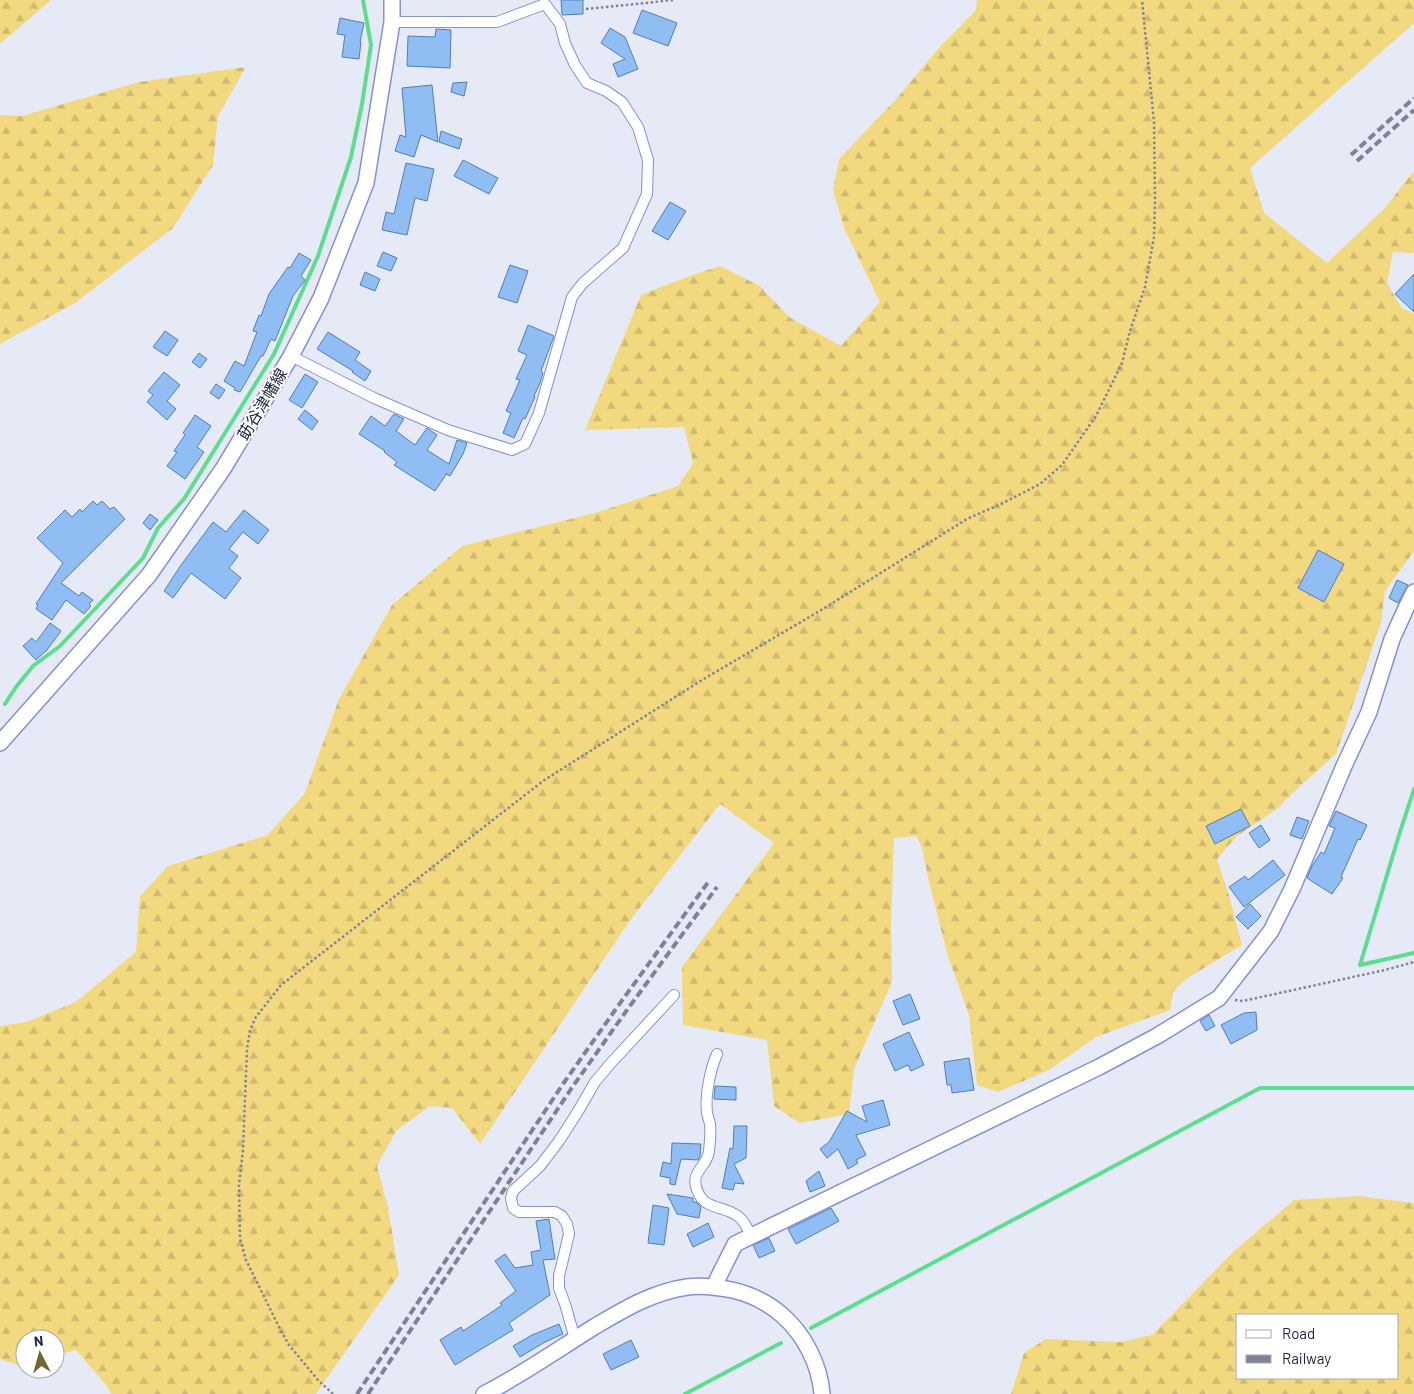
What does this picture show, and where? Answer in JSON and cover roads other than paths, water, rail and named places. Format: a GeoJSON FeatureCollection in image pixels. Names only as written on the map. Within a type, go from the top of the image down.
{"type":"FeatureCollection","features":[{"type":"Feature","properties":{"kind":"street","name":"莇谷津幡線"},"geometry":{"type":"LineString","coordinates":[[3,734],[149,575],[223,469],[291,356],[321,298],[366,183],[392,22],[392,0]]}},
{"type":"Feature","properties":{"kind":"street"},"geometry":{"type":"LineString","coordinates":[[291,356],[374,398],[448,430],[512,450],[525,444],[538,413],[572,297],[583,283],[623,248],[647,194],[648,160],[638,128],[622,102],[606,91],[587,83],[575,65],[565,43],[560,24],[545,4],[497,22],[392,22]]}},
{"type":"Feature","properties":{"kind":"street"},"geometry":{"type":"LineString","coordinates":[[714,1286],[735,1244],[1099,1067],[1156,1036],[1219,998],[1271,931],[1288,898],[1344,766],[1370,712],[1392,639],[1414,592]]}},
{"type":"Feature","properties":{"kind":"street"},"geometry":{"type":"LineString","coordinates":[[575,1339],[559,1288],[559,1276],[569,1234],[567,1224],[562,1216],[556,1212],[519,1212],[513,1208],[511,1198],[513,1191],[540,1166],[559,1141],[578,1113],[595,1082],[674,995]]}},
{"type":"Feature","properties":{"kind":"street"},"geometry":{"type":"LineString","coordinates":[[717,1054],[709,1080],[707,1115],[710,1123],[710,1135],[708,1155],[699,1169],[696,1177],[696,1186],[700,1197],[705,1203],[729,1210],[738,1216],[746,1225],[751,1236]]}},
{"type":"Feature","properties":{"kind":"street"},"geometry":{"type":"LineString","coordinates":[[484,1394],[507,1382],[630,1306],[657,1294],[687,1287],[714,1286],[742,1293],[772,1306],[792,1324],[812,1356],[821,1382],[822,1394]]}},
{"type":"Feature","properties":{"kind":"waterway"},"geometry":{"type":"LineString","coordinates":[[5,704],[33,666],[60,646],[143,558],[158,528],[184,499],[274,354],[318,256],[351,157],[362,104],[371,45],[363,0]]}},
{"type":"Feature","properties":{"kind":"waterway"},"geometry":{"type":"LineString","coordinates":[[1414,789],[1360,965],[1414,953]]}},
{"type":"Feature","properties":{"kind":"waterway"},"geometry":{"type":"LineString","coordinates":[[811,1328],[1260,1088],[1414,1088]]}},
{"type":"Feature","properties":{"kind":"waterway"},"geometry":{"type":"LineString","coordinates":[[685,1394],[781,1343]]}},
{"type":"Feature","properties":{"kind":"railway"},"geometry":{"type":"LineString","coordinates":[[1351,155],[1414,98]]}},
{"type":"Feature","properties":{"kind":"railway"},"geometry":{"type":"LineString","coordinates":[[1357,161],[1414,110]]}},
{"type":"Feature","properties":{"kind":"railway"},"geometry":{"type":"LineString","coordinates":[[357,1394],[563,1084],[709,881]]}},
{"type":"Feature","properties":{"kind":"railway"},"geometry":{"type":"LineString","coordinates":[[368,1394],[571,1089],[717,887]]}}]}
